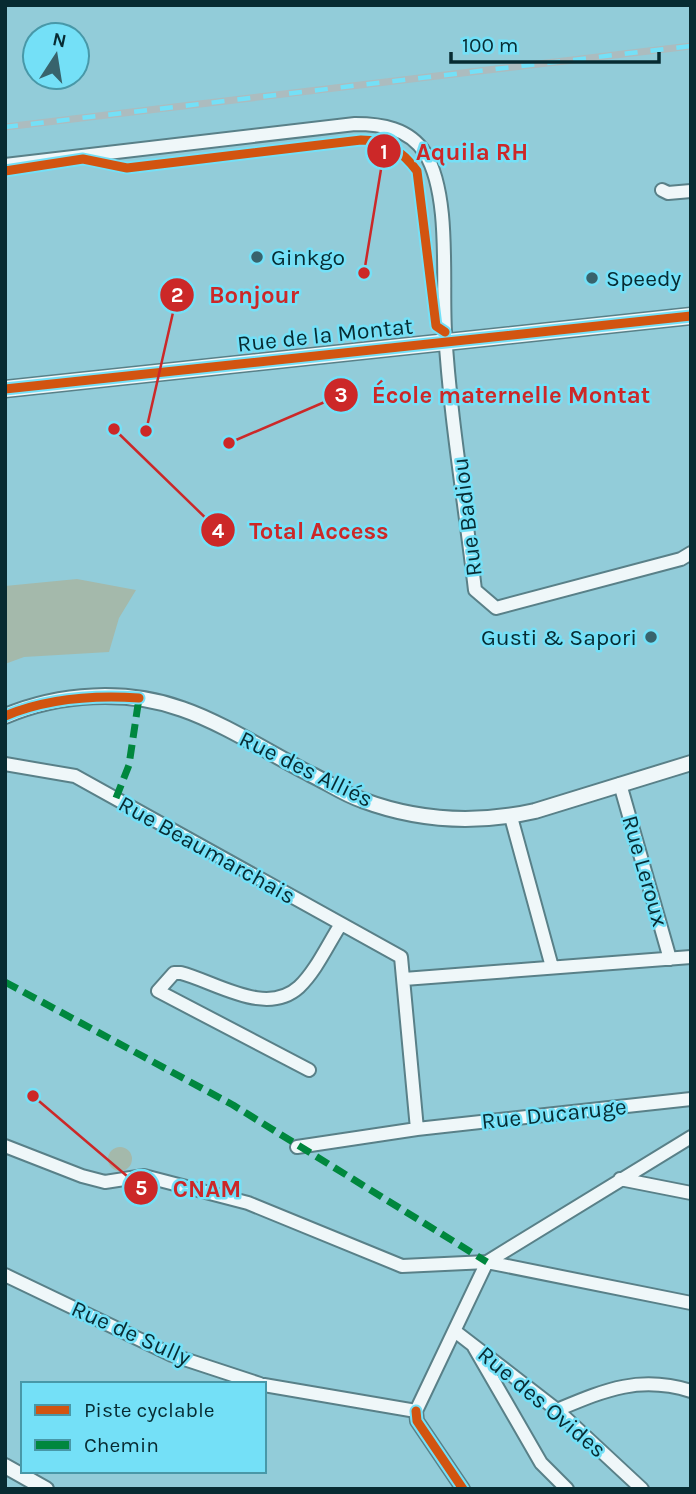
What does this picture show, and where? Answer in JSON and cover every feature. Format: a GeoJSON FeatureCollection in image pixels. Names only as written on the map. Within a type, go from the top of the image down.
{"type":"FeatureCollection","features":[{"type":"Feature","properties":{"kind":"main road","name":"Rue de la Montat"},"geometry":{"type":"LineString","coordinates":[[5,389],[691,317]]}},
{"type":"Feature","properties":{"kind":"street"},"geometry":{"type":"LineString","coordinates":[[5,165],[355,124],[396,129],[424,150],[435,177],[446,271],[446,341]]}},
{"type":"Feature","properties":{"kind":"street"},"geometry":{"type":"LineString","coordinates":[[662,190],[668,194],[691,191]]}},
{"type":"Feature","properties":{"kind":"street","name":"Rue Badiou"},"geometry":{"type":"LineString","coordinates":[[446,341],[475,590],[496,608],[688,558]]}},
{"type":"Feature","properties":{"kind":"street","name":"Rue des Alliés"},"geometry":{"type":"LineString","coordinates":[[5,716],[56,700],[103,696],[139,698],[183,709],[362,800],[414,814],[461,821],[511,817],[691,763]]}},
{"type":"Feature","properties":{"kind":"street","name":"Rue Beaumarchais"},"geometry":{"type":"LineString","coordinates":[[5,764],[75,776],[401,957],[404,979]]}},
{"type":"Feature","properties":{"kind":"street","name":"Rue Leroux"},"geometry":{"type":"LineString","coordinates":[[620,784],[670,959]]}},
{"type":"Feature","properties":{"kind":"street"},"geometry":{"type":"LineString","coordinates":[[511,817],[552,967]]}},
{"type":"Feature","properties":{"kind":"street"},"geometry":{"type":"LineString","coordinates":[[309,1070],[158,992],[174,972],[252,997],[279,998],[299,986],[341,924]]}},
{"type":"Feature","properties":{"kind":"street"},"geometry":{"type":"LineString","coordinates":[[417,1129],[404,979],[691,957]]}},
{"type":"Feature","properties":{"kind":"street","name":"Rue Ducaruge"},"geometry":{"type":"LineString","coordinates":[[297,1147],[417,1129],[691,1099]]}},
{"type":"Feature","properties":{"kind":"street"},"geometry":{"type":"LineString","coordinates":[[463,1489],[417,1421],[416,1411],[456,1332],[487,1262],[691,1138]]}},
{"type":"Feature","properties":{"kind":"street"},"geometry":{"type":"LineString","coordinates":[[5,1146],[82,1177],[105,1182],[144,1176],[248,1203],[402,1266],[487,1262],[691,1303]]}},
{"type":"Feature","properties":{"kind":"street"},"geometry":{"type":"LineString","coordinates":[[620,1180],[691,1193]]}},
{"type":"Feature","properties":{"kind":"street","name":"Rue de Sully"},"geometry":{"type":"LineString","coordinates":[[5,1275],[172,1354],[256,1382]]}},
{"type":"Feature","properties":{"kind":"street","name":"Rue des Ovides"},"geometry":{"type":"LineString","coordinates":[[456,1332],[557,1410],[642,1489]]}},
{"type":"Feature","properties":{"kind":"street","name":"Rue des Ovides"},"geometry":{"type":"LineString","coordinates":[[472,1343],[541,1463],[567,1489]]}},
{"type":"Feature","properties":{"kind":"street"},"geometry":{"type":"LineString","coordinates":[[557,1410],[604,1390],[616,1388],[662,1382],[691,1391]]}},
{"type":"Feature","properties":{"kind":"street","name":"Rue de Sully"},"geometry":{"type":"LineString","coordinates":[[266,1385],[416,1411]]}},
{"type":"Feature","properties":{"kind":"street"},"geometry":{"type":"LineString","coordinates":[[5,1466],[46,1489]]}},
{"type":"Feature","properties":{"kind":"green space"},"geometry":{"type":"Polygon","coordinates":[[[77,579],[136,590],[119,618],[109,652],[24,657],[5,664],[5,586],[77,579]]]}},
{"type":"Feature","properties":{"kind":"green space"},"geometry":{"type":"Polygon","coordinates":[[[120,1147],[128,1151],[132,1159],[128,1167],[120,1171],[112,1167],[108,1159],[112,1151],[120,1147]]]}},
{"type":"Feature","properties":{"kind":"railway"},"geometry":{"type":"LineString","coordinates":[[5,127],[691,46]]}},
{"type":"Feature","properties":{"kind":"marked path"},"geometry":{"type":"LineString","coordinates":[[116,798],[129,765],[139,698]]}},
{"type":"Feature","properties":{"kind":"marked path"},"geometry":{"type":"LineString","coordinates":[[5,982],[233,1105],[487,1262]]}},
{"type":"Feature","properties":{"kind":"cycle path"},"geometry":{"type":"LineString","coordinates":[[5,171],[83,159],[127,168],[361,140],[378,142],[399,152],[417,171],[436,326],[445,332]]}},
{"type":"Feature","properties":{"kind":"cycle path"},"geometry":{"type":"LineString","coordinates":[[5,389],[691,316]]}},
{"type":"Feature","properties":{"kind":"cycle path"},"geometry":{"type":"LineString","coordinates":[[5,716],[38,705],[71,699],[139,698]]}},
{"type":"Feature","properties":{"kind":"cycle path"},"geometry":{"type":"LineString","coordinates":[[416,1411],[417,1421],[463,1489]]}},
{"type":"Feature","properties":{"kind":"place","name":"Ginkgo"},"geometry":{"type":"Point","coordinates":[257,257]}},
{"type":"Feature","properties":{"kind":"place","name":"Aquila RH"},"geometry":{"type":"Point","coordinates":[364,273]}},
{"type":"Feature","properties":{"kind":"place","name":"Speedy"},"geometry":{"type":"Point","coordinates":[592,278]}},
{"type":"Feature","properties":{"kind":"place","name":"Total Access"},"geometry":{"type":"Point","coordinates":[114,429]}},
{"type":"Feature","properties":{"kind":"place","name":"Bonjour"},"geometry":{"type":"Point","coordinates":[146,431]}},
{"type":"Feature","properties":{"kind":"place","name":"École maternelle Montat"},"geometry":{"type":"Point","coordinates":[229,443]}},
{"type":"Feature","properties":{"kind":"place","name":"Gusti & Sapori"},"geometry":{"type":"Point","coordinates":[651,637]}},
{"type":"Feature","properties":{"kind":"place","name":"CNAM"},"geometry":{"type":"Point","coordinates":[33,1096]}}]}
